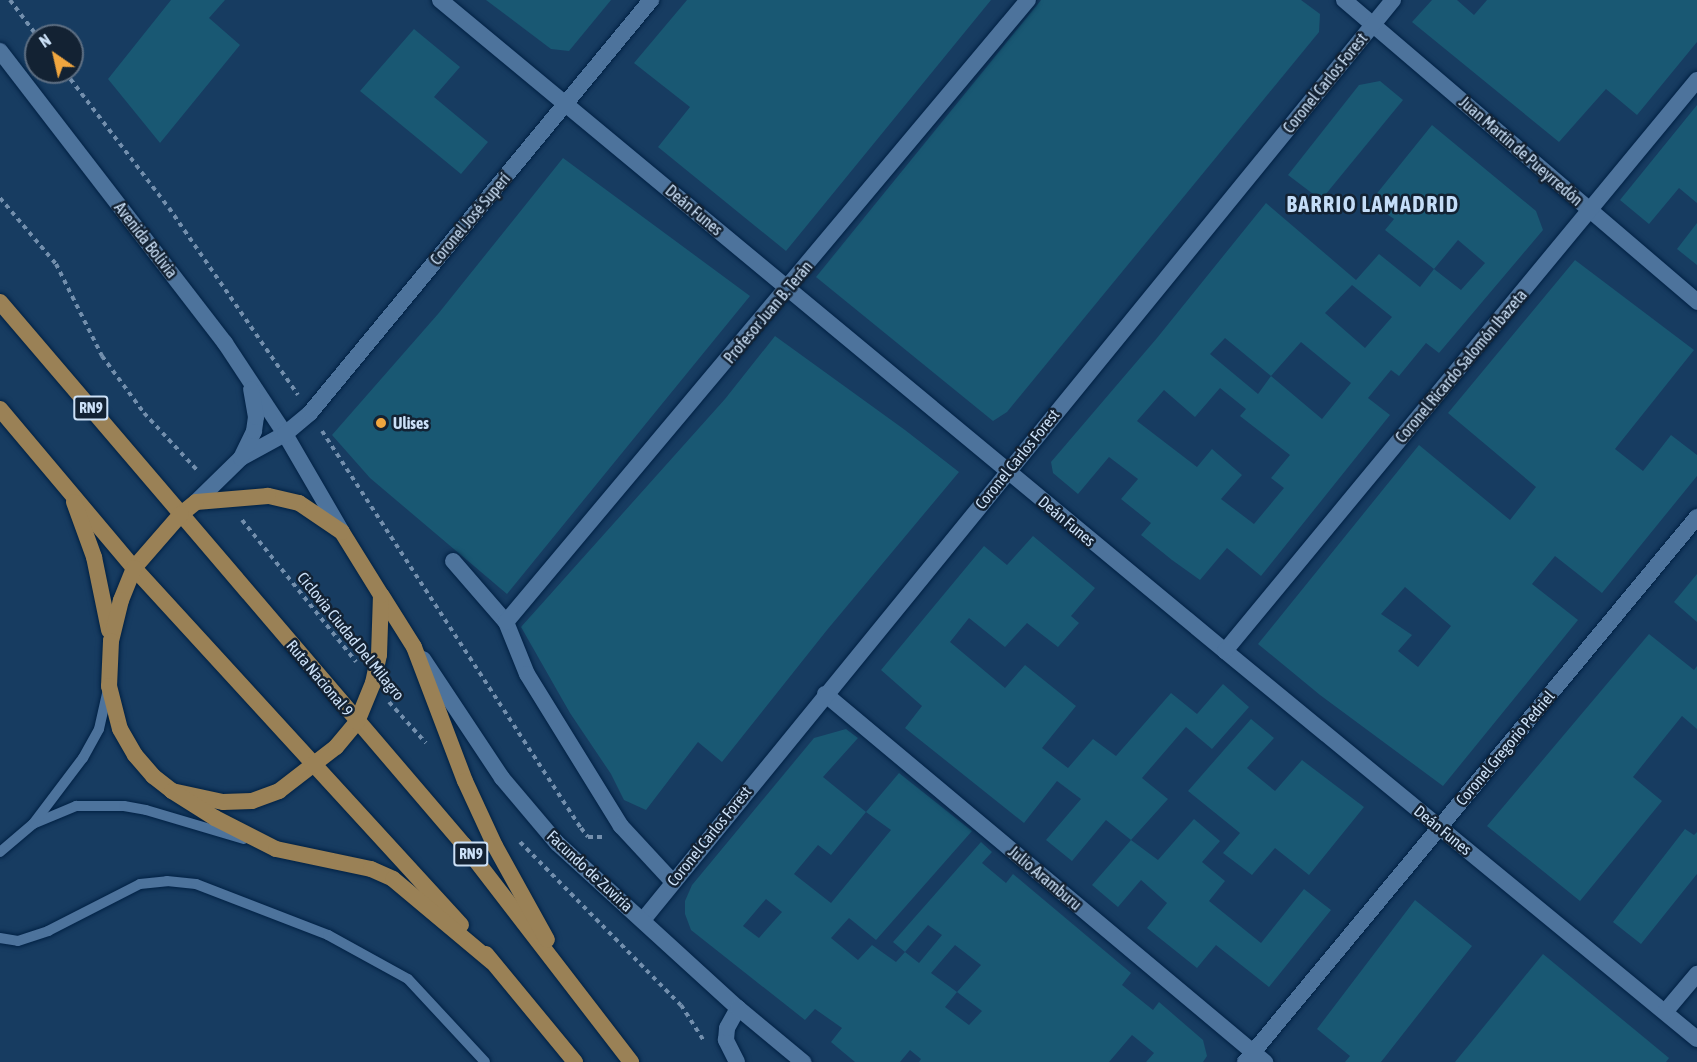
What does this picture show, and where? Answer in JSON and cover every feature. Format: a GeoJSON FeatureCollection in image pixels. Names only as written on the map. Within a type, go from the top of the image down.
{"type":"FeatureCollection","features":[{"type":"Feature","properties":{"kind":"main road","name":"Ruta Nacional 9"},"geometry":{"type":"LineString","coordinates":[[0,303],[464,845],[631,1062]]}},
{"type":"Feature","properties":{"kind":"main road"},"geometry":{"type":"LineString","coordinates":[[0,410],[134,568],[427,885],[575,1062]]}},
{"type":"Feature","properties":{"kind":"main road"},"geometry":{"type":"LineString","coordinates":[[69,490],[94,557],[104,593],[111,640],[109,686],[120,729],[135,755],[172,791],[215,818],[276,849],[371,869],[393,879],[492,962]]}},
{"type":"Feature","properties":{"kind":"main road"},"geometry":{"type":"LineString","coordinates":[[111,640],[121,600],[134,568],[181,514],[196,502],[268,496],[292,501],[323,518],[342,532],[414,647],[465,781],[495,846],[577,993]]}},
{"type":"Feature","properties":{"kind":"main road"},"geometry":{"type":"LineString","coordinates":[[172,791],[223,802],[252,801],[279,791],[336,747],[357,722],[373,683],[381,628],[381,595]]}},
{"type":"Feature","properties":{"kind":"street","name":"Deán Funes"},"geometry":{"type":"LineString","coordinates":[[440,0],[1697,1039]]}},
{"type":"Feature","properties":{"kind":"street","name":"Coronel José Superí"},"geometry":{"type":"LineString","coordinates":[[241,458],[285,434],[310,413],[651,0]]}},
{"type":"Feature","properties":{"kind":"street","name":"Profesor Juan B. Terán"},"geometry":{"type":"LineString","coordinates":[[507,622],[1028,0]]}},
{"type":"Feature","properties":{"kind":"street","name":"Juan Martín de Pueyrredón"},"geometry":{"type":"LineString","coordinates":[[1344,0],[1697,302]]}},
{"type":"Feature","properties":{"kind":"street","name":"Coronel Carlos Forest"},"geometry":{"type":"LineString","coordinates":[[643,920],[672,881],[1393,0]]}},
{"type":"Feature","properties":{"kind":"street","name":"Avenida Bolivia"},"geometry":{"type":"LineString","coordinates":[[0,51],[245,370],[342,532]]}},
{"type":"Feature","properties":{"kind":"street","name":"Coronel Ricardo Salomón Ibazeta"},"geometry":{"type":"LineString","coordinates":[[1225,651],[1697,80]]}},
{"type":"Feature","properties":{"kind":"street"},"geometry":{"type":"LineString","coordinates":[[196,502],[241,458],[254,431],[256,405],[245,370]]}},
{"type":"Feature","properties":{"kind":"street","name":"Coronel Gregorio Pedriel"},"geometry":{"type":"LineString","coordinates":[[1254,1059],[1439,828],[1697,517]]}},
{"type":"Feature","properties":{"kind":"street"},"geometry":{"type":"LineString","coordinates":[[453,561],[507,622],[527,674],[621,826],[672,881]]}},
{"type":"Feature","properties":{"kind":"street","name":"Facundo de Zuviría"},"geometry":{"type":"LineString","coordinates":[[414,647],[502,778],[557,843],[738,1008],[803,1062]]}},
{"type":"Feature","properties":{"kind":"street","name":"Julio Aramburu"},"geometry":{"type":"LineString","coordinates":[[825,694],[1254,1059]]}},
{"type":"Feature","properties":{"kind":"street"},"geometry":{"type":"LineString","coordinates":[[1665,1012],[1697,974]]}},
{"type":"Feature","properties":{"kind":"street"},"geometry":{"type":"LineString","coordinates":[[737,1062],[726,1040],[727,1028],[738,1008]]}},
{"type":"Feature","properties":{"kind":"lane"},"geometry":{"type":"LineString","coordinates":[[0,852],[33,824],[83,758],[99,729],[109,686]]}},
{"type":"Feature","properties":{"kind":"lane"},"geometry":{"type":"LineString","coordinates":[[33,824],[76,806],[124,806],[146,810],[276,849]]}},
{"type":"Feature","properties":{"kind":"lane"},"geometry":{"type":"LineString","coordinates":[[0,938],[18,941],[48,931],[140,884],[167,881],[196,884],[328,935],[408,979],[485,1062]]}},
{"type":"Feature","properties":{"kind":"path"},"geometry":{"type":"LineString","coordinates":[[10,0],[29,24]]}},
{"type":"Feature","properties":{"kind":"path"},"geometry":{"type":"LineString","coordinates":[[74,84],[169,208],[310,413],[580,828],[588,837],[594,838],[605,837],[621,826]]}},
{"type":"Feature","properties":{"kind":"path"},"geometry":{"type":"LineString","coordinates":[[0,198],[56,264],[102,356],[144,413],[212,485]]}},
{"type":"Feature","properties":{"kind":"path","name":"Ciclovia Ciudad Del Milagro"},"geometry":{"type":"LineString","coordinates":[[224,498],[373,683],[427,744]]}},
{"type":"Feature","properties":{"kind":"path"},"geometry":{"type":"LineString","coordinates":[[516,838],[681,1005],[707,1045]]}},
{"type":"Feature","properties":{"kind":"building"},"geometry":{"type":"Polygon","coordinates":[[[171,0],[225,0],[209,18],[240,45],[160,143],[108,79],[171,0]]]}},
{"type":"Feature","properties":{"kind":"building"},"geometry":{"type":"Polygon","coordinates":[[[486,0],[611,0],[569,51],[551,49],[486,0]]]}},
{"type":"Feature","properties":{"kind":"building"},"geometry":{"type":"Polygon","coordinates":[[[687,0],[991,0],[786,251],[658,147],[690,107],[634,63],[687,0]]]}},
{"type":"Feature","properties":{"kind":"building"},"geometry":{"type":"Polygon","coordinates":[[[1041,0],[1301,0],[1320,14],[1319,32],[1007,412],[993,421],[816,277],[1041,0]]]}},
{"type":"Feature","properties":{"kind":"building"},"geometry":{"type":"Polygon","coordinates":[[[1432,0],[1457,0],[1474,15],[1487,0],[1697,0],[1697,42],[1637,115],[1606,89],[1559,142],[1412,22],[1432,0]]]}},
{"type":"Feature","properties":{"kind":"building"},"geometry":{"type":"Polygon","coordinates":[[[414,29],[460,67],[434,97],[488,142],[461,174],[360,91],[414,29]]]}},
{"type":"Feature","properties":{"kind":"building"},"geometry":{"type":"Polygon","coordinates":[[[1380,81],[1403,100],[1321,200],[1288,175],[1359,85],[1380,81]]]}},
{"type":"Feature","properties":{"kind":"building"},"geometry":{"type":"Polygon","coordinates":[[[1697,105],[1697,203],[1679,188],[1649,224],[1620,200],[1697,105]]]}},
{"type":"Feature","properties":{"kind":"building"},"geometry":{"type":"Polygon","coordinates":[[[1432,125],[1536,211],[1543,230],[1439,353],[1426,343],[1399,376],[1391,370],[1368,398],[1390,415],[1261,576],[1227,548],[1200,580],[1172,560],[1141,535],[1151,523],[1121,499],[1138,479],[1109,457],[1078,494],[1053,473],[1051,462],[1157,338],[1266,203],[1356,280],[1379,254],[1420,287],[1434,269],[1385,230],[1394,219],[1370,202],[1432,125]],[[1458,240],[1434,269],[1461,290],[1485,263],[1458,240]],[[1352,285],[1325,313],[1365,348],[1392,317],[1352,285]],[[1225,338],[1210,354],[1258,394],[1271,376],[1225,338]],[[1301,342],[1271,376],[1322,419],[1351,383],[1301,342]],[[1220,388],[1195,417],[1164,390],[1137,421],[1197,467],[1212,449],[1242,475],[1221,499],[1254,524],[1284,488],[1271,478],[1290,455],[1240,416],[1246,409],[1220,388]]]}},
{"type":"Feature","properties":{"kind":"building"},"geometry":{"type":"Polygon","coordinates":[[[563,158],[750,296],[507,594],[370,478],[332,435],[438,314],[563,158]]]}},
{"type":"Feature","properties":{"kind":"building"},"geometry":{"type":"Polygon","coordinates":[[[1697,223],[1697,265],[1677,249],[1697,223]]]}},
{"type":"Feature","properties":{"kind":"building"},"geometry":{"type":"Polygon","coordinates":[[[1575,260],[1694,350],[1615,449],[1643,471],[1671,435],[1697,455],[1697,476],[1602,593],[1555,556],[1532,584],[1578,620],[1443,786],[1320,695],[1258,644],[1419,445],[1510,520],[1536,487],[1448,413],[1575,260]],[[1405,587],[1381,614],[1412,635],[1398,651],[1418,667],[1451,626],[1405,587]]]}},
{"type":"Feature","properties":{"kind":"building"},"geometry":{"type":"Polygon","coordinates":[[[775,336],[959,472],[827,630],[722,762],[698,742],[646,810],[624,800],[611,774],[570,713],[521,627],[725,399],[775,336]]]}},
{"type":"Feature","properties":{"kind":"building"},"geometry":{"type":"Polygon","coordinates":[[[1033,536],[1095,588],[1071,616],[1079,623],[1058,647],[1027,623],[1005,647],[969,618],[950,642],[1005,688],[1025,665],[1076,706],[1042,748],[1068,768],[1093,739],[1116,756],[1171,693],[1197,714],[1223,684],[1249,707],[1212,749],[1186,727],[1142,778],[1168,799],[1131,840],[1106,820],[1072,861],[1046,840],[1081,799],[1057,781],[1024,823],[905,728],[922,706],[881,670],[984,546],[1007,565],[1033,536]]]}},
{"type":"Feature","properties":{"kind":"building"},"geometry":{"type":"Polygon","coordinates":[[[1697,574],[1697,622],[1674,602],[1697,574]]]}},
{"type":"Feature","properties":{"kind":"building"},"geometry":{"type":"Polygon","coordinates":[[[1649,634],[1694,670],[1697,666],[1697,729],[1682,716],[1633,777],[1662,801],[1580,901],[1487,826],[1649,634]]]}},
{"type":"Feature","properties":{"kind":"building"},"geometry":{"type":"Polygon","coordinates":[[[1251,719],[1274,738],[1247,768],[1275,791],[1302,760],[1364,807],[1309,875],[1275,848],[1252,875],[1223,853],[1240,833],[1188,791],[1251,719]]]}},
{"type":"Feature","properties":{"kind":"building"},"geometry":{"type":"Polygon","coordinates":[[[846,729],[858,738],[823,777],[866,812],[899,773],[972,831],[876,940],[849,918],[831,938],[858,960],[872,945],[896,962],[905,952],[893,942],[981,842],[992,852],[982,863],[1006,883],[1013,874],[1131,973],[1122,985],[1153,1010],[1159,1002],[1203,1040],[1207,1056],[1203,1062],[1146,1062],[1154,1053],[1132,1035],[1109,1062],[919,1062],[921,1059],[910,1050],[900,1062],[855,1062],[831,1042],[842,1028],[815,1009],[805,1020],[691,930],[685,914],[685,901],[692,885],[814,738],[846,729]],[[866,812],[831,855],[818,845],[794,874],[831,903],[891,830],[866,812]],[[766,899],[743,926],[759,938],[782,912],[766,899]],[[928,925],[905,952],[919,963],[942,935],[928,925]],[[955,945],[931,973],[957,992],[981,965],[955,945]],[[957,992],[945,1007],[969,1025],[982,1011],[957,992]]]}},
{"type":"Feature","properties":{"kind":"building"},"geometry":{"type":"Polygon","coordinates":[[[1194,819],[1220,841],[1202,862],[1225,881],[1209,901],[1261,943],[1304,889],[1331,910],[1269,987],[1216,945],[1197,968],[1147,928],[1167,903],[1141,880],[1118,907],[1092,885],[1131,840],[1158,860],[1194,819]]]}},
{"type":"Feature","properties":{"kind":"building"},"geometry":{"type":"Polygon","coordinates":[[[1685,829],[1694,835],[1697,832],[1697,874],[1641,944],[1613,922],[1685,829]]]}},
{"type":"Feature","properties":{"kind":"building"},"geometry":{"type":"Polygon","coordinates":[[[1415,900],[1472,946],[1381,1062],[1345,1062],[1350,1056],[1317,1029],[1415,900]]]}},
{"type":"Feature","properties":{"kind":"building"},"geometry":{"type":"Polygon","coordinates":[[[1543,954],[1669,1058],[1666,1062],[1455,1062],[1543,954]]]}},
{"type":"Feature","properties":{"kind":"place","name":"Ulises"},"geometry":{"type":"Point","coordinates":[381,423]}},
{"type":"Feature","properties":{"kind":"district","name":"BARRIO LAMADRID"},"geometry":{"type":"Point","coordinates":[1373,205]}}]}
